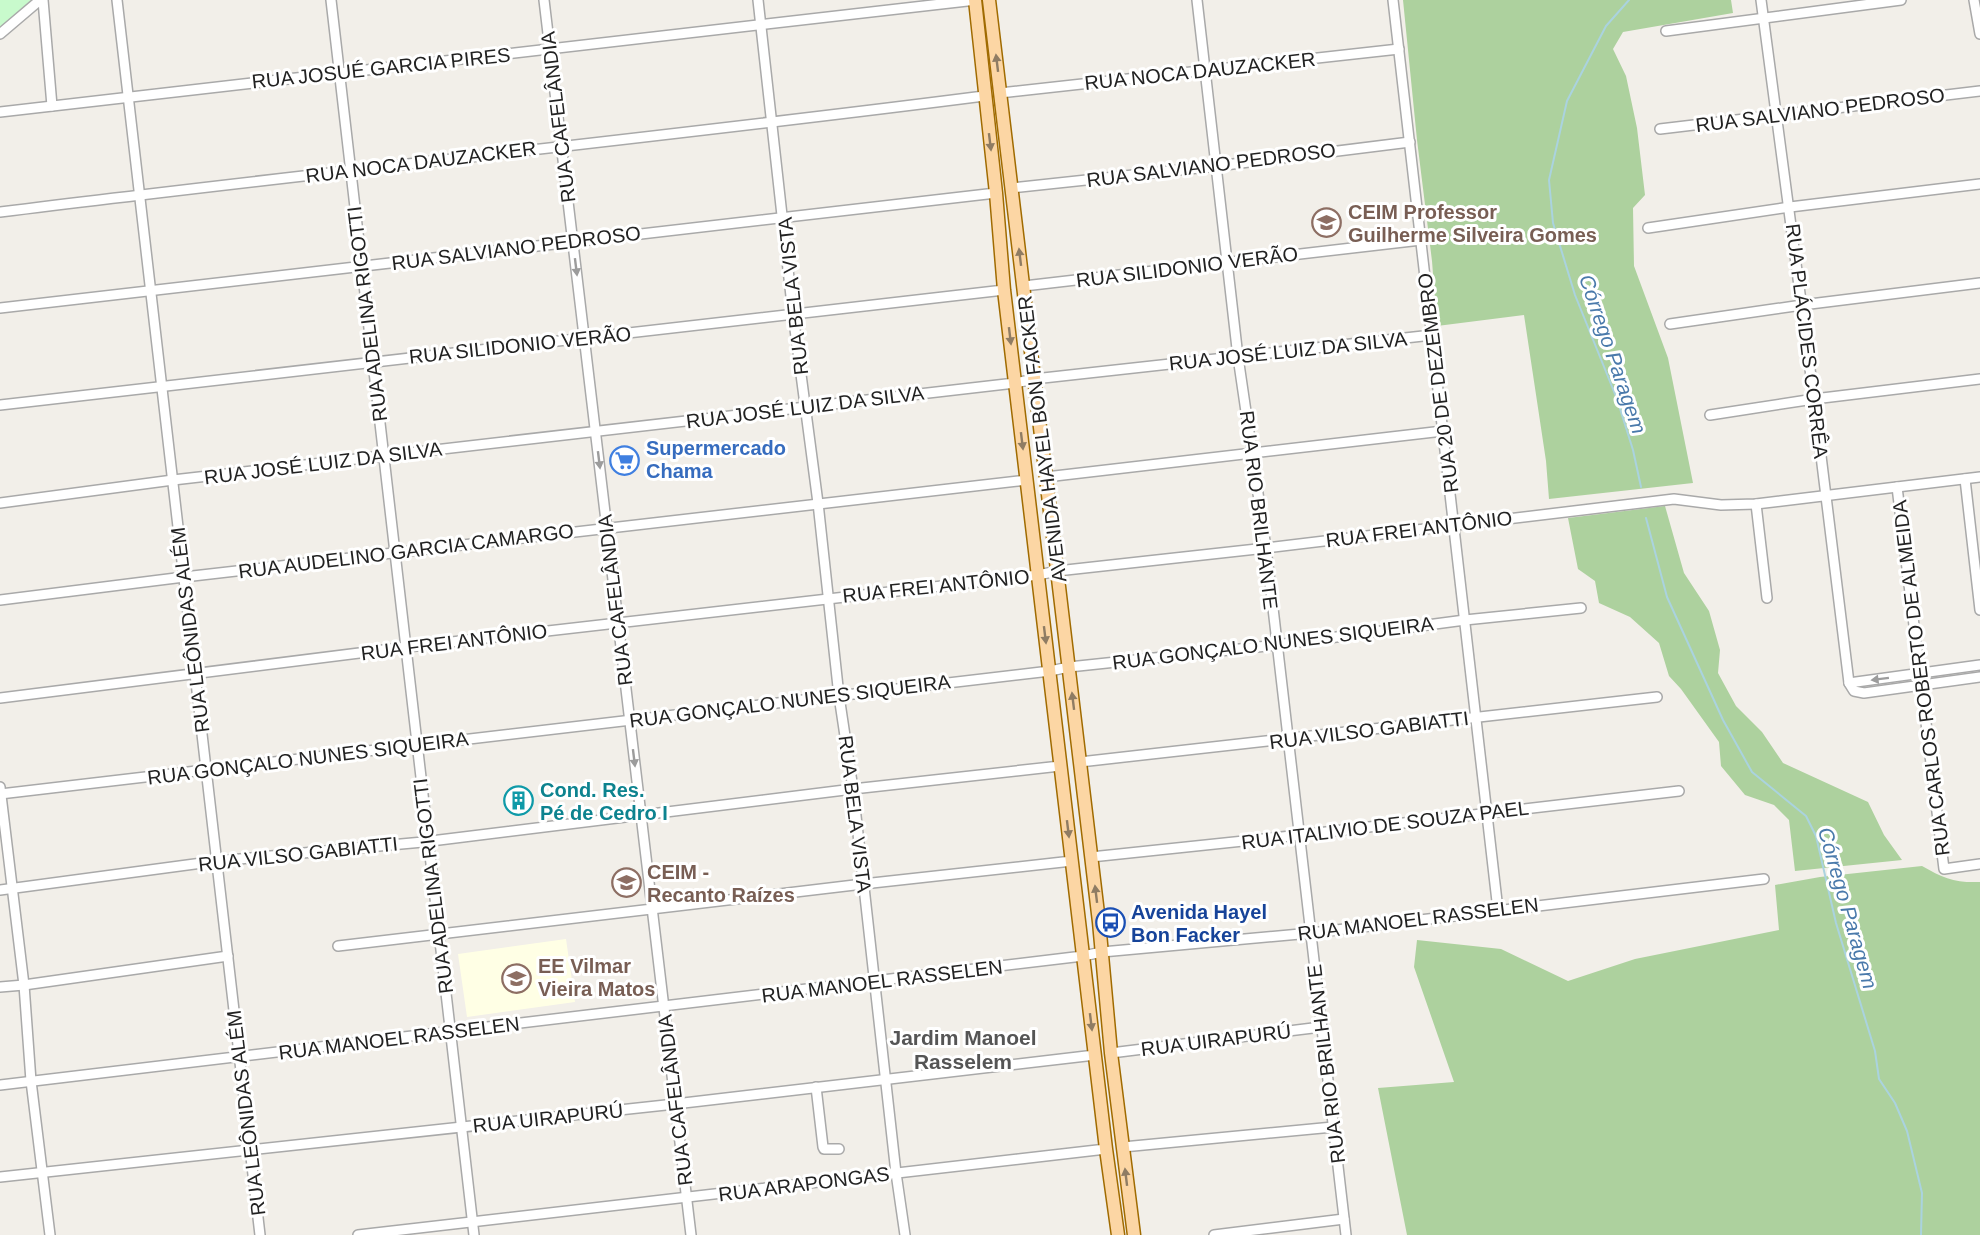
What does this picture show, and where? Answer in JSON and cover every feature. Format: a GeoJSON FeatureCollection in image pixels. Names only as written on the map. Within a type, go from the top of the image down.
{"type":"FeatureCollection","features":[{"type":"Feature","properties":{"kind":"main road","name":"AVENIDA HAYEL BON FACKER"},"geometry":{"type":"LineString","coordinates":[[975,0],[1004,290],[1118,1235]]}},
{"type":"Feature","properties":{"kind":"main road","name":"AVENIDA HAYEL BON FACKER"},"geometry":{"type":"LineString","coordinates":[[989,0],[1134,1235]]}},
{"type":"Feature","properties":{"kind":"street"},"geometry":{"type":"LineString","coordinates":[[0,34],[42,0]]}},
{"type":"Feature","properties":{"kind":"street"},"geometry":{"type":"LineString","coordinates":[[42,0],[52,106]]}},
{"type":"Feature","properties":{"kind":"street","name":"RUA LEÔNIDAS ALÉM"},"geometry":{"type":"LineString","coordinates":[[119,0],[139,195],[260,1235]]}},
{"type":"Feature","properties":{"kind":"street","name":"RUA ADELINA RIGOTTI"},"geometry":{"type":"LineString","coordinates":[[331,0],[474,1235]]}},
{"type":"Feature","properties":{"kind":"street","name":"RUA CAFELÂNDIA"},"geometry":{"type":"LineString","coordinates":[[544,0],[691,1235]]}},
{"type":"Feature","properties":{"kind":"street","name":"RUA BELA VISTA"},"geometry":{"type":"LineString","coordinates":[[758,0],[839,696],[853,789],[905,1235]]}},
{"type":"Feature","properties":{"kind":"street","name":"RUA JOSUÉ GARCIA PIRES"},"geometry":{"type":"LineString","coordinates":[[0,112],[975,0]]}},
{"type":"Feature","properties":{"kind":"street","name":"RUA RIO BRILHANTE"},"geometry":{"type":"LineString","coordinates":[[1197,0],[1238,357],[1266,548],[1346,1235]]}},
{"type":"Feature","properties":{"kind":"street","name":"RUA 20 DE DEZEMBRO"},"geometry":{"type":"LineString","coordinates":[[1393,0],[1498,910]]}},
{"type":"Feature","properties":{"kind":"street","name":"RUA PLÁCIDES CORRÊA"},"geometry":{"type":"LineString","coordinates":[[1761,0],[1790,207],[1849,683]]}},
{"type":"Feature","properties":{"kind":"street"},"geometry":{"type":"LineString","coordinates":[[1666,31],[1901,0]]}},
{"type":"Feature","properties":{"kind":"street"},"geometry":{"type":"LineString","coordinates":[[1974,0],[1980,34]]}},
{"type":"Feature","properties":{"kind":"street","name":"RUA NOCA DAUZACKER"},"geometry":{"type":"LineString","coordinates":[[1000,93],[1399,49]]}},
{"type":"Feature","properties":{"kind":"street","name":"RUA SALVIANO PEDROSO"},"geometry":{"type":"LineString","coordinates":[[1660,129],[1980,90]]}},
{"type":"Feature","properties":{"kind":"street","name":"RUA NOCA DAUZACKER"},"geometry":{"type":"LineString","coordinates":[[0,212],[773,123],[984,96]]}},
{"type":"Feature","properties":{"kind":"street","name":"RUA SALVIANO PEDROSO"},"geometry":{"type":"LineString","coordinates":[[1012,188],[1410,142]]}},
{"type":"Feature","properties":{"kind":"street"},"geometry":{"type":"LineString","coordinates":[[1648,228],[1790,207],[1980,184]]}},
{"type":"Feature","properties":{"kind":"street","name":"RUA SALVIANO PEDROSO"},"geometry":{"type":"LineString","coordinates":[[0,308],[996,193]]}},
{"type":"Feature","properties":{"kind":"street","name":"RUA SILIDONIO VERÃO"},"geometry":{"type":"LineString","coordinates":[[1024,286],[1421,240]]}},
{"type":"Feature","properties":{"kind":"street"},"geometry":{"type":"LineString","coordinates":[[1670,324],[1980,283]]}},
{"type":"Feature","properties":{"kind":"street","name":"RUA SILIDONIO VERÃO"},"geometry":{"type":"LineString","coordinates":[[0,405],[1004,290]]}},
{"type":"Feature","properties":{"kind":"street","name":"RUA JOSÉ LUIZ DA SILVA"},"geometry":{"type":"LineString","coordinates":[[0,503],[173,480],[1432,334]]}},
{"type":"Feature","properties":{"kind":"street"},"geometry":{"type":"LineString","coordinates":[[1710,415],[1814,399],[1980,379]]}},
{"type":"Feature","properties":{"kind":"street"},"geometry":{"type":"LineString","coordinates":[[1046,477],[1443,431]]}},
{"type":"Feature","properties":{"kind":"street","name":"RUA FREI ANTÔNIO"},"geometry":{"type":"LineString","coordinates":[[0,698],[406,647],[1038,575],[1661,500],[1674,499],[1721,505],[1756,504],[1980,477]]}},
{"type":"Feature","properties":{"kind":"street"},"geometry":{"type":"LineString","coordinates":[[1965,479],[1980,609]]}},
{"type":"Feature","properties":{"kind":"street","name":"RUA AUDELINO GARCIA CAMARGO"},"geometry":{"type":"LineString","coordinates":[[0,600],[395,552],[1027,480]]}},
{"type":"Feature","properties":{"kind":"street","name":"RUA CARLOS ROBERTO DE ALMEIDA"},"geometry":{"type":"LineString","coordinates":[[1897,487],[1944,869],[1980,864]]}},
{"type":"Feature","properties":{"kind":"street"},"geometry":{"type":"LineString","coordinates":[[1756,504],[1767,598]]}},
{"type":"Feature","properties":{"kind":"street","name":"RUA GONÇALO NUNES SIQUEIRA"},"geometry":{"type":"LineString","coordinates":[[0,792],[1581,608]]}},
{"type":"Feature","properties":{"kind":"street"},"geometry":{"type":"LineString","coordinates":[[1980,665],[1849,683],[1854,691],[1864,693],[1980,677]]}},
{"type":"Feature","properties":{"kind":"street","name":"RUA VILSO GABIATTI"},"geometry":{"type":"LineString","coordinates":[[1080,762],[1657,697]]}},
{"type":"Feature","properties":{"kind":"street","name":"RUA VILSO GABIATTI"},"geometry":{"type":"LineString","coordinates":[[0,890],[217,861],[428,841],[1060,766]]}},
{"type":"Feature","properties":{"kind":"street","name":"RUA ITALIVIO DE SOUZA PAEL"},"geometry":{"type":"LineString","coordinates":[[1091,857],[1679,791]]}},
{"type":"Feature","properties":{"kind":"street"},"geometry":{"type":"LineString","coordinates":[[0,792],[24,986],[31,1081],[50,1235]]}},
{"type":"Feature","properties":{"kind":"street"},"geometry":{"type":"LineString","coordinates":[[338,946],[1072,861]]}},
{"type":"Feature","properties":{"kind":"street","name":"RUA MANOEL RASSELEN"},"geometry":{"type":"LineString","coordinates":[[0,1085],[1083,957],[1102,952],[1311,933],[1764,879]]}},
{"type":"Feature","properties":{"kind":"street"},"geometry":{"type":"LineString","coordinates":[[0,987],[24,986],[228,956]]}},
{"type":"Feature","properties":{"kind":"street","name":"RUA UIRAPURÚ"},"geometry":{"type":"LineString","coordinates":[[1111,1053],[1320,1027]]}},
{"type":"Feature","properties":{"kind":"street","name":"RUA UIRAPURÚ"},"geometry":{"type":"LineString","coordinates":[[0,1177],[675,1104],[1095,1054]]}},
{"type":"Feature","properties":{"kind":"street"},"geometry":{"type":"LineString","coordinates":[[816,1087],[823,1147],[839,1149]]}},
{"type":"Feature","properties":{"kind":"street"},"geometry":{"type":"LineString","coordinates":[[1123,1147],[1333,1127]]}},
{"type":"Feature","properties":{"kind":"street","name":"RUA ARAPONGAS"},"geometry":{"type":"LineString","coordinates":[[358,1235],[1106,1149]]}},
{"type":"Feature","properties":{"kind":"street"},"geometry":{"type":"LineString","coordinates":[[1214,1235],[1344,1219]]}},
{"type":"Feature","properties":{"kind":"shaded area","name":"EE Vilmar Vieira Matos"},"geometry":{"type":"Polygon","coordinates":[[[566,939],[575,1002],[467,1017],[458,954],[566,939]]]}},
{"type":"Feature","properties":{"kind":"green space"},"geometry":{"type":"Polygon","coordinates":[[[0,0],[33,0],[0,31],[0,0]]]}},
{"type":"Feature","properties":{"kind":"green space"},"geometry":{"type":"Polygon","coordinates":[[[1403,0],[1731,0],[1733,13],[1623,32],[1613,49],[1626,76],[1637,128],[1645,195],[1633,208],[1634,266],[1668,358],[1693,483],[1549,499],[1546,461],[1524,315],[1437,326],[1403,0]]]}},
{"type":"Feature","properties":{"kind":"green space"},"geometry":{"type":"Polygon","coordinates":[[[1665,506],[1684,573],[1709,611],[1720,650],[1718,673],[1736,706],[1762,732],[1783,763],[1868,802],[1884,835],[1902,860],[1795,871],[1789,820],[1774,805],[1745,795],[1721,766],[1719,742],[1669,676],[1659,643],[1630,617],[1599,603],[1595,581],[1578,569],[1568,518],[1665,506]]]}},
{"type":"Feature","properties":{"kind":"green space"},"geometry":{"type":"Polygon","coordinates":[[[1922,866],[1949,879],[1980,882],[1980,1235],[1407,1235],[1378,1088],[1454,1082],[1414,967],[1417,940],[1501,949],[1568,981],[1635,959],[1779,930],[1775,885],[1820,877],[1922,866]]]}},
{"type":"Feature","properties":{"kind":"waterway","name":"Córrego Paragem"},"geometry":{"type":"LineString","coordinates":[[1629,0],[1606,26],[1567,101],[1549,180],[1553,223],[1575,295],[1617,399],[1633,450],[1641,487]]}},
{"type":"Feature","properties":{"kind":"waterway","name":"Córrego Paragem"},"geometry":{"type":"LineString","coordinates":[[1646,518],[1667,597],[1723,720],[1752,772],[1806,816],[1816,836],[1836,923],[1875,1051],[1879,1079],[1895,1103],[1907,1131],[1922,1193],[1921,1235]]}},
{"type":"Feature","properties":{"kind":"place","name":"CEIM Professor Guilherme Silveira Gomes"},"geometry":{"type":"Point","coordinates":[1327,223]}},
{"type":"Feature","properties":{"kind":"place","name":"Supermercado Chama"},"geometry":{"type":"Point","coordinates":[625,460]}},
{"type":"Feature","properties":{"kind":"place","name":"Cond. Res. Pé de Cedro I"},"geometry":{"type":"Point","coordinates":[519,801]}},
{"type":"Feature","properties":{"kind":"place","name":"CEIM - Recanto Raízes"},"geometry":{"type":"Point","coordinates":[626,883]}},
{"type":"Feature","properties":{"kind":"place","name":"Avenida Hayel Bon Facker"},"geometry":{"type":"Point","coordinates":[1110,923]}},
{"type":"Feature","properties":{"kind":"place","name":"EE Vilmar Vieira Matos"},"geometry":{"type":"Point","coordinates":[517,978]}},
{"type":"Feature","properties":{"kind":"district","name":"Jardim Manoel Rasselem"},"geometry":{"type":"Point","coordinates":[963,1049]}}]}
